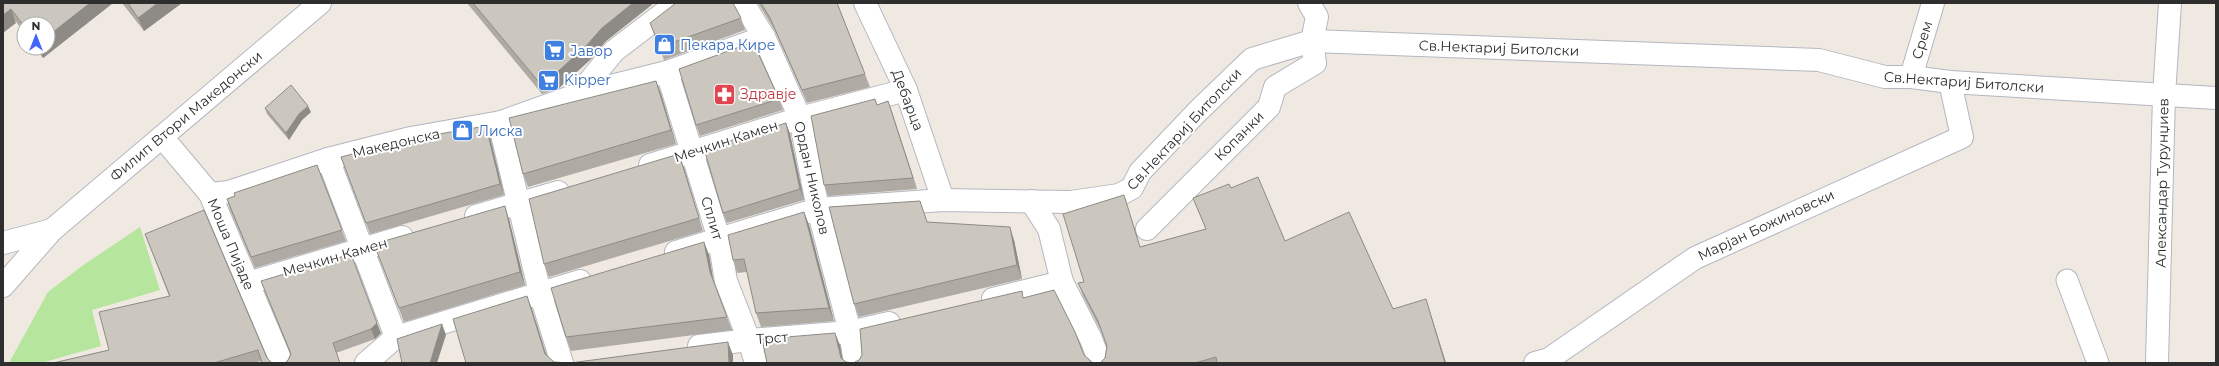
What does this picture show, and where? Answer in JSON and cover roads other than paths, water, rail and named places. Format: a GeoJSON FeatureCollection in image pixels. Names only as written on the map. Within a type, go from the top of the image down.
{"type":"FeatureCollection","features":[{"type":"Feature","properties":{"kind":"street","name":"Филип Втори Македонски"},"geometry":{"type":"LineString","coordinates":[[3,286],[52,230],[320,3]]}},
{"type":"Feature","properties":{"kind":"street"},"geometry":{"type":"LineString","coordinates":[[579,94],[614,51],[677,3]]}},
{"type":"Feature","properties":{"kind":"street","name":"Ордан Николов"},"geometry":{"type":"LineString","coordinates":[[743,3],[764,37],[800,118],[818,209],[850,332],[855,363]]}},
{"type":"Feature","properties":{"kind":"street","name":"Дебарца"},"geometry":{"type":"LineString","coordinates":[[865,3],[906,90],[943,200]]}},
{"type":"Feature","properties":{"kind":"street"},"geometry":{"type":"LineString","coordinates":[[1309,3],[1317,17],[1312,41]]}},
{"type":"Feature","properties":{"kind":"street","name":"Срем"},"geometry":{"type":"LineString","coordinates":[[1911,77],[1933,3]]}},
{"type":"Feature","properties":{"kind":"street","name":"Александар Турунџиев"},"geometry":{"type":"LineString","coordinates":[[2157,363],[2164,95],[2170,3]]}},
{"type":"Feature","properties":{"kind":"street","name":"Македонска"},"geometry":{"type":"LineString","coordinates":[[210,194],[229,192],[328,159],[411,138],[501,122],[579,94],[667,72],[764,37]]}},
{"type":"Feature","properties":{"kind":"street","name":"Св.Нектариј Битолски"},"geometry":{"type":"LineString","coordinates":[[660,257],[818,209],[943,200],[1071,202],[1119,195],[1132,188],[1140,172],[1197,112],[1252,59],[1312,41],[1819,60],[1885,77],[1911,77],[1950,82],[2216,98]]}},
{"type":"Feature","properties":{"kind":"street","name":"Копанки"},"geometry":{"type":"LineString","coordinates":[[1147,229],[1269,107],[1275,87],[1315,62],[1312,41]]}},
{"type":"Feature","properties":{"kind":"street","name":"Сплит"},"geometry":{"type":"LineString","coordinates":[[667,72],[719,239],[726,281],[749,340],[756,363]]}},
{"type":"Feature","properties":{"kind":"street","name":"Марјан Божиновски"},"geometry":{"type":"LineString","coordinates":[[1536,363],[1549,359],[1695,258],[1962,136],[1950,82]]}},
{"type":"Feature","properties":{"kind":"street","name":"Мечкин Камен"},"geometry":{"type":"LineString","coordinates":[[631,170],[800,118],[906,90]]}},
{"type":"Feature","properties":{"kind":"street"},"geometry":{"type":"LineString","coordinates":[[501,122],[501,130],[540,293],[572,363]]}},
{"type":"Feature","properties":{"kind":"street","name":"Моша Пијаде"},"geometry":{"type":"LineString","coordinates":[[162,136],[210,194],[282,363]]}},
{"type":"Feature","properties":{"kind":"street"},"geometry":{"type":"LineString","coordinates":[[328,159],[396,337]]}},
{"type":"Feature","properties":{"kind":"street"},"geometry":{"type":"LineString","coordinates":[[459,221],[578,186]]}},
{"type":"Feature","properties":{"kind":"street"},"geometry":{"type":"LineString","coordinates":[[1031,201],[1049,229],[1062,282],[1091,339],[1100,363]]}},
{"type":"Feature","properties":{"kind":"street","name":"Филип Втори Македонски"},"geometry":{"type":"LineString","coordinates":[[3,243],[52,230]]}},
{"type":"Feature","properties":{"kind":"street","name":"Мечкин Камен"},"geometry":{"type":"LineString","coordinates":[[248,283],[421,232]]}},
{"type":"Feature","properties":{"kind":"street"},"geometry":{"type":"LineString","coordinates":[[366,363],[396,337],[600,275]]}},
{"type":"Feature","properties":{"kind":"street"},"geometry":{"type":"LineString","coordinates":[[971,304],[1062,282]]}},
{"type":"Feature","properties":{"kind":"street","name":"Трст"},"geometry":{"type":"LineString","coordinates":[[680,349],[749,340],[850,332],[910,318]]}},
{"type":"Feature","properties":{"kind":"lane"},"geometry":{"type":"LineString","coordinates":[[2067,280],[2098,363]]}},
{"type":"Feature","properties":{"kind":"place","name":"Пекара Кире"},"geometry":{"type":"Point","coordinates":[664,45]}},
{"type":"Feature","properties":{"kind":"place","name":"Јавор"},"geometry":{"type":"Point","coordinates":[554,51]}},
{"type":"Feature","properties":{"kind":"place","name":"Kipper"},"geometry":{"type":"Point","coordinates":[549,80]}},
{"type":"Feature","properties":{"kind":"place","name":"Здравје"},"geometry":{"type":"Point","coordinates":[724,94]}},
{"type":"Feature","properties":{"kind":"place","name":"Лиска"},"geometry":{"type":"Point","coordinates":[463,131]}}]}
